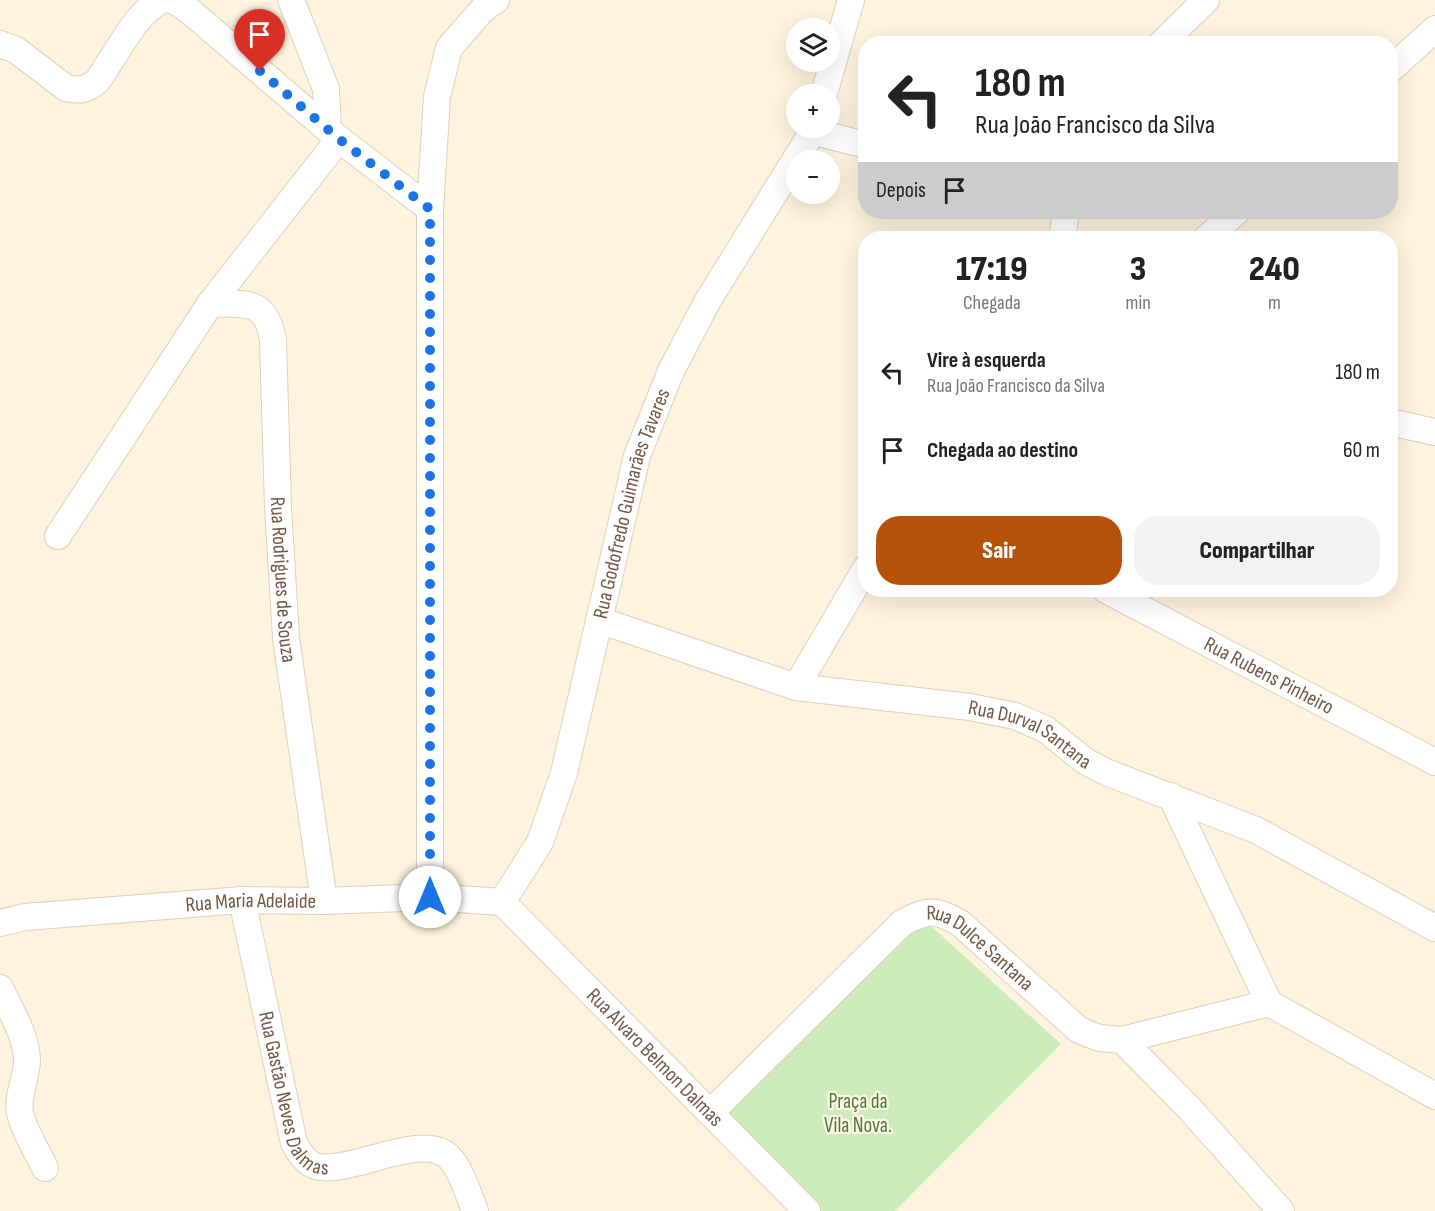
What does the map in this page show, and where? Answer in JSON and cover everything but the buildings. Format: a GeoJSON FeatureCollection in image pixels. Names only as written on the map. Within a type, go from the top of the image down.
{"type":"FeatureCollection","features":[{"type":"Feature","properties":{"kind":"street"},"geometry":{"type":"LineString","coordinates":[[0,44],[16,50],[66,88],[83,89],[97,82],[138,20],[153,5],[162,0]]}},
{"type":"Feature","properties":{"kind":"street"},"geometry":{"type":"LineString","coordinates":[[173,0],[191,12],[333,134],[430,209]]}},
{"type":"Feature","properties":{"kind":"street"},"geometry":{"type":"LineString","coordinates":[[58,536],[210,304],[333,134],[326,89],[291,0]]}},
{"type":"Feature","properties":{"kind":"street"},"geometry":{"type":"LineString","coordinates":[[430,897],[430,209],[437,97],[449,48],[483,9],[496,0]]}},
{"type":"Feature","properties":{"kind":"street"},"geometry":{"type":"LineString","coordinates":[[827,84],[851,0]]}},
{"type":"Feature","properties":{"kind":"street"},"geometry":{"type":"LineString","coordinates":[[1169,36],[1206,0]]}},
{"type":"Feature","properties":{"kind":"street"},"geometry":{"type":"LineString","coordinates":[[1398,63],[1435,29]]}},
{"type":"Feature","properties":{"kind":"street"},"geometry":{"type":"LineString","coordinates":[[840,137],[858,143]]}},
{"type":"Feature","properties":{"kind":"street","name":"Rua Godofredo Guimarães Tavares"},"geometry":{"type":"LineString","coordinates":[[502,902],[540,842],[564,773],[637,456],[671,371],[707,302],[810,138]]}},
{"type":"Feature","properties":{"kind":"street"},"geometry":{"type":"LineString","coordinates":[[1215,231],[1228,219]]}},
{"type":"Feature","properties":{"kind":"street","name":"Rua Rodrigues de Souza"},"geometry":{"type":"LineString","coordinates":[[210,304],[244,304],[255,307],[264,313],[270,323],[273,340],[285,638],[324,901]]}},
{"type":"Feature","properties":{"kind":"street"},"geometry":{"type":"LineString","coordinates":[[1398,424],[1435,432]]}},
{"type":"Feature","properties":{"kind":"street"},"geometry":{"type":"LineString","coordinates":[[796,687],[858,582]]}},
{"type":"Feature","properties":{"kind":"street","name":"Rua Rubens Pinheiro"},"geometry":{"type":"LineString","coordinates":[[1119,597],[1435,762]]}},
{"type":"Feature","properties":{"kind":"street","name":"Rua Durval Santana"},"geometry":{"type":"LineString","coordinates":[[599,620],[796,687],[970,707],[1016,716],[1045,729],[1085,761],[1106,772],[1256,830],[1435,928]]}},
{"type":"Feature","properties":{"kind":"street"},"geometry":{"type":"LineString","coordinates":[[1171,796],[1269,1002],[1435,1095]]}},
{"type":"Feature","properties":{"kind":"street","name":"Rua Maria Adelaide"},"geometry":{"type":"LineString","coordinates":[[0,923],[25,917],[242,900],[324,901],[430,897],[502,902]]}},
{"type":"Feature","properties":{"kind":"street","name":"Rua Gastão Neves Dalmas"},"geometry":{"type":"LineString","coordinates":[[242,900],[294,1143],[300,1154],[312,1165],[327,1168],[417,1149],[436,1150],[448,1157],[461,1177],[475,1211]]}},
{"type":"Feature","properties":{"kind":"street","name":"Rua Alvaro Belmon Dalmas"},"geometry":{"type":"LineString","coordinates":[[502,902],[807,1211]]}},
{"type":"Feature","properties":{"kind":"street","name":"Rua Dulce Santana"},"geometry":{"type":"LineString","coordinates":[[710,1113],[902,922],[922,912],[940,912],[960,923],[1079,1030],[1099,1038],[1122,1040],[1269,1002]]}},
{"type":"Feature","properties":{"kind":"street"},"geometry":{"type":"LineString","coordinates":[[0,988],[23,1036],[27,1065],[20,1101],[21,1113],[45,1168]]}},
{"type":"Feature","properties":{"kind":"street"},"geometry":{"type":"LineString","coordinates":[[1122,1040],[1189,1108],[1281,1211]]}},
{"type":"Feature","properties":{"kind":"green space","name":"Praça da Vila Nova."},"geometry":{"type":"Polygon","coordinates":[[[931,926],[1061,1044],[895,1211],[822,1211],[722,1114],[905,934],[931,926]]]}},
{"type":"Feature","properties":{"kind":"route"},"geometry":{"type":"LineString","coordinates":[[260,71],[339,139],[430,209],[430,897]]}}]}
